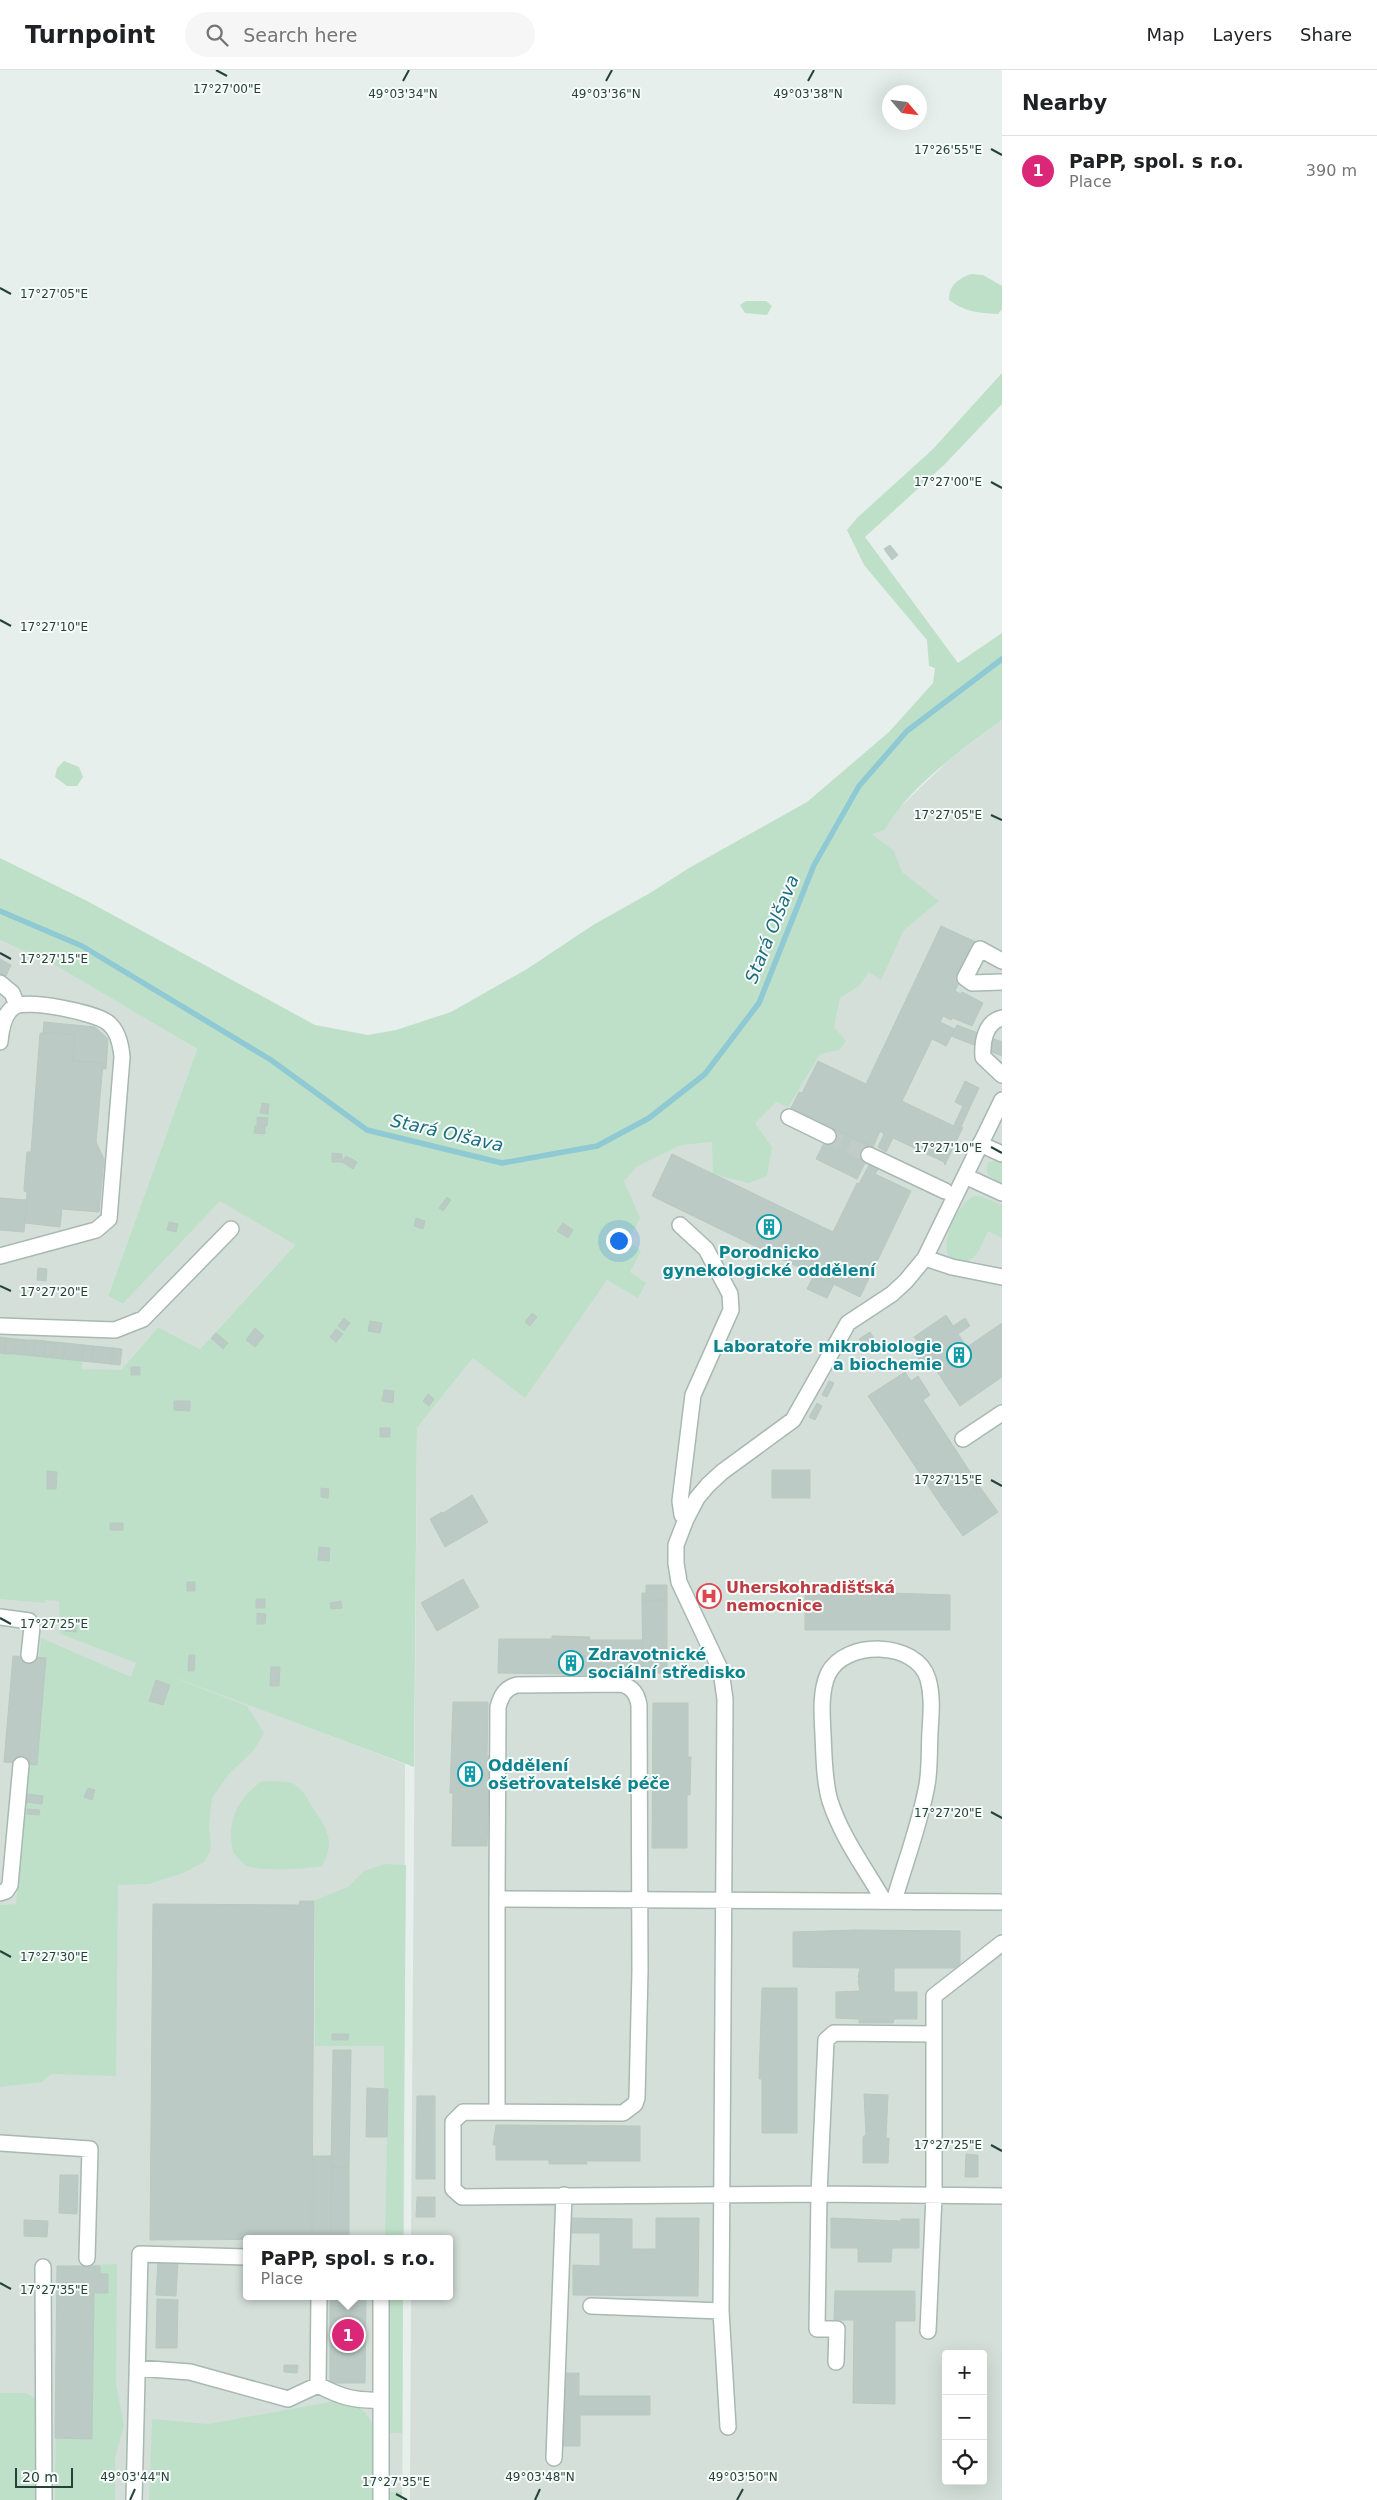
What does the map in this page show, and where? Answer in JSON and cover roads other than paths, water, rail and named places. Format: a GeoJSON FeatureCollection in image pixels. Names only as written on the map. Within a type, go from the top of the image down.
{"type":"FeatureCollection","features":[{"type":"Feature","properties":{"kind":"lane"},"geometry":{"type":"LineString","coordinates":[[1002,961],[980,949],[966,978],[972,983],[1002,982]]}},
{"type":"Feature","properties":{"kind":"lane"},"geometry":{"type":"LineString","coordinates":[[0,983],[12,994],[17,1004]]}},
{"type":"Feature","properties":{"kind":"lane"},"geometry":{"type":"LineString","coordinates":[[0,1040],[4,1020],[10,1009],[17,1004],[23,1003],[60,1008],[107,1021],[117,1034],[121,1049],[109,1219],[96,1230],[0,1256]]}},
{"type":"Feature","properties":{"kind":"lane"},"geometry":{"type":"LineString","coordinates":[[1002,1018],[991,1024],[982,1043],[983,1057],[1002,1075]]}},
{"type":"Feature","properties":{"kind":"lane"},"geometry":{"type":"LineString","coordinates":[[728,2427],[721,2311],[725,1698],[721,1671],[679,1582],[676,1544],[697,1498],[708,1485],[793,1420],[848,1323],[892,1294],[906,1282],[925,1258],[1002,1100]]}},
{"type":"Feature","properties":{"kind":"lane"},"geometry":{"type":"LineString","coordinates":[[789,1117],[828,1136]]}},
{"type":"Feature","properties":{"kind":"lane"},"geometry":{"type":"LineString","coordinates":[[980,1144],[1002,1154]]}},
{"type":"Feature","properties":{"kind":"lane"},"geometry":{"type":"LineString","coordinates":[[869,1155],[945,1191]]}},
{"type":"Feature","properties":{"kind":"lane"},"geometry":{"type":"LineString","coordinates":[[965,1176],[1002,1193]]}},
{"type":"Feature","properties":{"kind":"lane"},"geometry":{"type":"LineString","coordinates":[[680,1225],[706,1249],[730,1294],[731,1302],[731,1310],[723,1331],[692,1395],[680,1501],[682,1514],[686,1519]]}},
{"type":"Feature","properties":{"kind":"lane"},"geometry":{"type":"LineString","coordinates":[[0,1326],[115,1330],[142,1318],[231,1229]]}},
{"type":"Feature","properties":{"kind":"lane"},"geometry":{"type":"LineString","coordinates":[[925,1258],[952,1267],[1002,1276]]}},
{"type":"Feature","properties":{"kind":"lane"},"geometry":{"type":"LineString","coordinates":[[963,1438],[1002,1413]]}},
{"type":"Feature","properties":{"kind":"lane"},"geometry":{"type":"LineString","coordinates":[[0,1617],[29,1621],[32,1627],[30,1655]]}},
{"type":"Feature","properties":{"kind":"lane"},"geometry":{"type":"LineString","coordinates":[[881,1649],[909,1656],[918,1663],[928,1678],[932,1699],[926,1790],[889,1901],[847,1841],[830,1800],[822,1718],[824,1690],[832,1667],[850,1655],[881,1649]]}},
{"type":"Feature","properties":{"kind":"lane"},"geometry":{"type":"LineString","coordinates":[[497,2111],[498,1707],[502,1696],[509,1688],[517,1685],[622,1684],[635,1692],[639,1705],[640,1901],[638,2091],[635,2104],[623,2113],[467,2111],[455,2118],[453,2122],[453,2189],[455,2192],[466,2198],[721,2194],[1002,2196]]}},
{"type":"Feature","properties":{"kind":"lane"},"geometry":{"type":"LineString","coordinates":[[0,1893],[6,1891],[10,1885],[20,1764]]}},
{"type":"Feature","properties":{"kind":"lane"},"geometry":{"type":"LineString","coordinates":[[497,1900],[1002,1902]]}},
{"type":"Feature","properties":{"kind":"lane"},"geometry":{"type":"LineString","coordinates":[[928,2331],[934,2196],[934,1996],[1002,1943]]}},
{"type":"Feature","properties":{"kind":"lane"},"geometry":{"type":"LineString","coordinates":[[836,2362],[837,2329],[817,2329],[819,2194],[826,2040],[834,2033],[934,2034]]}},
{"type":"Feature","properties":{"kind":"lane"},"geometry":{"type":"LineString","coordinates":[[0,2143],[90,2149],[87,2258]]}},
{"type":"Feature","properties":{"kind":"lane"},"geometry":{"type":"LineString","coordinates":[[554,2458],[564,2195]]}},
{"type":"Feature","properties":{"kind":"lane"},"geometry":{"type":"LineString","coordinates":[[134,2500],[140,2254],[243,2257]]}},
{"type":"Feature","properties":{"kind":"lane"},"geometry":{"type":"LineString","coordinates":[[43,2267],[44,2500]]}},
{"type":"Feature","properties":{"kind":"lane"},"geometry":{"type":"LineString","coordinates":[[318,2385],[320,2300]]}},
{"type":"Feature","properties":{"kind":"lane"},"geometry":{"type":"LineString","coordinates":[[380,2500],[381,2300]]}},
{"type":"Feature","properties":{"kind":"lane"},"geometry":{"type":"LineString","coordinates":[[591,2306],[721,2311]]}},
{"type":"Feature","properties":{"kind":"lane"},"geometry":{"type":"LineString","coordinates":[[137,2368],[190,2372],[288,2399],[318,2385]]}},
{"type":"Feature","properties":{"kind":"lane"},"geometry":{"type":"LineString","coordinates":[[318,2385],[343,2398],[380,2400]]}},
{"type":"Feature","properties":{"kind":"waterway","name":"Stará Olšava"},"geometry":{"type":"LineString","coordinates":[[0,911],[82,946],[271,1060],[367,1130],[502,1163],[597,1146],[649,1118],[705,1074],[759,1003],[814,865],[859,786],[907,731],[1002,659]]}},
{"type":"Feature","properties":{"kind":"tunnel"},"geometry":{"type":"LineString","coordinates":[[828,1136],[869,1155]]}},
{"type":"Feature","properties":{"kind":"place","name":"Porodnicko gynekologické oddělení"},"geometry":{"type":"Point","coordinates":[769,1227]}},
{"type":"Feature","properties":{"kind":"place","name":"Laboratoře mikrobiologie a biochemie"},"geometry":{"type":"Point","coordinates":[959,1355]}},
{"type":"Feature","properties":{"kind":"place","name":"Uherskohradišťská nemocnice"},"geometry":{"type":"Point","coordinates":[709,1596]}},
{"type":"Feature","properties":{"kind":"place","name":"Zdravotnické sociální středisko"},"geometry":{"type":"Point","coordinates":[571,1663]}},
{"type":"Feature","properties":{"kind":"place","name":"Oddělení ošetřovatelské péče"},"geometry":{"type":"Point","coordinates":[470,1774]}},
{"type":"Feature","properties":{"kind":"place","name":"PaPP, spol. s r.o."},"geometry":{"type":"Point","coordinates":[348,2335]}}]}
